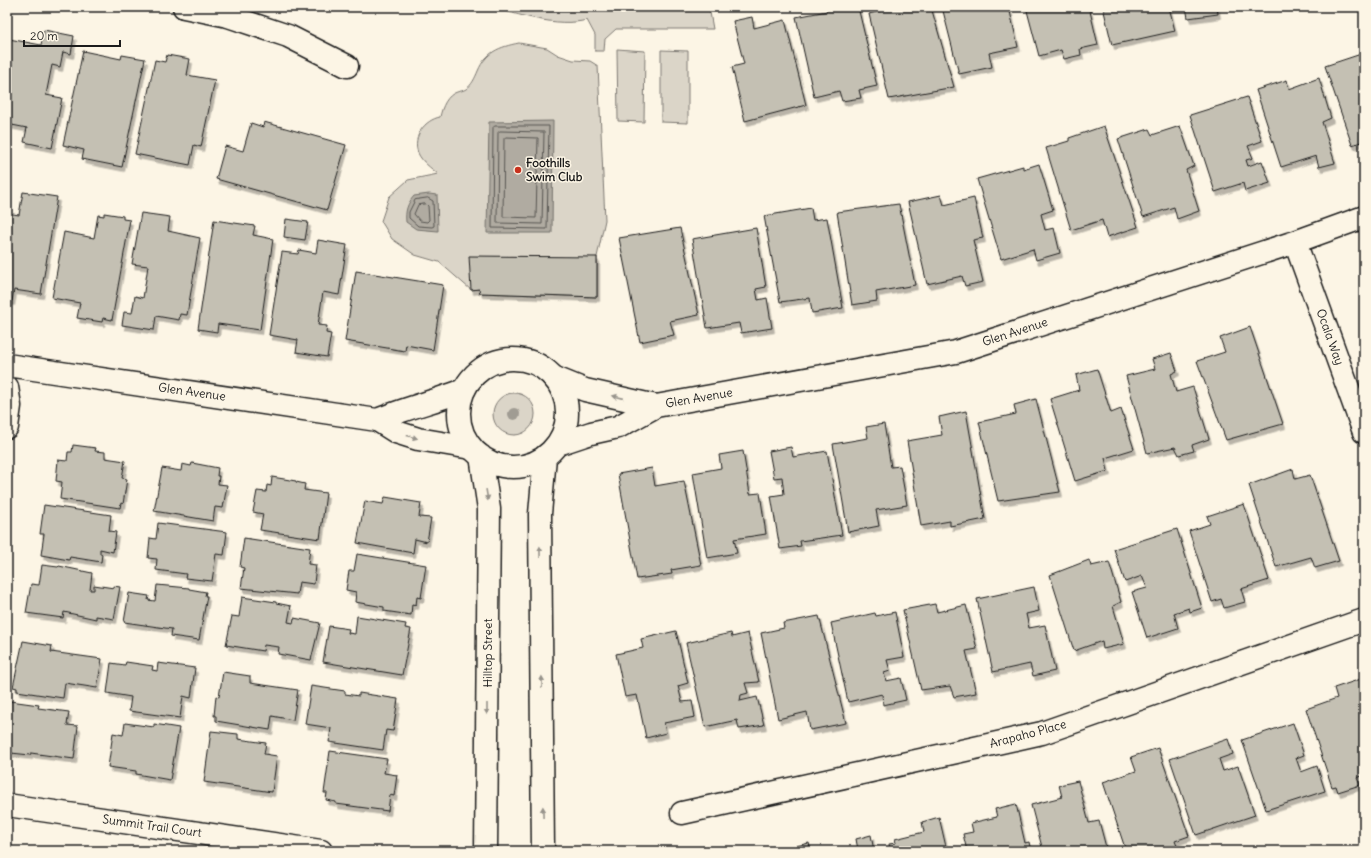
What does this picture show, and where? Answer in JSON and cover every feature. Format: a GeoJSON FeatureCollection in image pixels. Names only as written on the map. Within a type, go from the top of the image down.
{"type":"FeatureCollection","features":[{"type":"Feature","properties":{"kind":"street"},"geometry":{"type":"LineString","coordinates":[[184,7],[228,16],[288,36],[347,66]]}},
{"type":"Feature","properties":{"kind":"street","name":"Glen Avenue"},"geometry":{"type":"LineString","coordinates":[[552,451],[591,433],[618,427],[656,406],[956,352],[1295,242],[1364,217]]}},
{"type":"Feature","properties":{"kind":"street","name":"Ocala Way"},"geometry":{"type":"LineString","coordinates":[[1295,242],[1364,432]]}},
{"type":"Feature","properties":{"kind":"street"},"geometry":{"type":"LineString","coordinates":[[543,851],[540,514],[552,451],[566,427],[568,409],[563,392],[553,377],[540,366],[523,360],[506,360],[489,365],[474,375],[464,390],[459,407],[460,425],[476,452],[496,465],[513,468],[530,465],[552,451]]}},
{"type":"Feature","properties":{"kind":"street","name":"Glen Avenue"},"geometry":{"type":"LineString","coordinates":[[7,366],[377,420],[396,432],[418,439],[476,452]]}},
{"type":"Feature","properties":{"kind":"street","name":"Glen Avenue"},"geometry":{"type":"LineString","coordinates":[[553,377],[585,390],[656,406]]}},
{"type":"Feature","properties":{"kind":"street"},"geometry":{"type":"LineString","coordinates":[[7,387],[10,406],[7,427]]}},
{"type":"Feature","properties":{"kind":"street"},"geometry":{"type":"LineString","coordinates":[[377,420],[401,410],[464,390]]}},
{"type":"Feature","properties":{"kind":"street","name":"Hilltop Street"},"geometry":{"type":"LineString","coordinates":[[476,452],[489,509],[486,851]]}},
{"type":"Feature","properties":{"kind":"street","name":"Arapaho Place"},"geometry":{"type":"LineString","coordinates":[[682,813],[1042,733],[1364,620]]}},
{"type":"Feature","properties":{"kind":"street","name":"Summit Trail Court"},"geometry":{"type":"LineString","coordinates":[[7,805],[321,851]]}},
{"type":"Feature","properties":{"kind":"shaded area"},"geometry":{"type":"Polygon","coordinates":[[[489,7],[709,7],[713,29],[616,29],[605,39],[604,51],[595,51],[595,35],[587,20],[575,22],[550,21],[489,7]]]}},
{"type":"Feature","properties":{"kind":"shaded area","name":"Foothills Swim Club"},"geometry":{"type":"Polygon","coordinates":[[[519,43],[547,48],[558,55],[573,60],[590,61],[598,66],[605,220],[597,257],[597,297],[480,293],[479,289],[471,290],[439,262],[415,255],[392,239],[381,221],[389,197],[408,180],[438,174],[424,162],[418,153],[417,141],[421,130],[429,122],[440,117],[442,109],[450,96],[465,90],[470,85],[481,65],[489,55],[505,46],[519,43]]]}},
{"type":"Feature","properties":{"kind":"shaded area"},"geometry":{"type":"Polygon","coordinates":[[[617,49],[645,51],[644,122],[618,121],[617,49]]]}},
{"type":"Feature","properties":{"kind":"shaded area"},"geometry":{"type":"Polygon","coordinates":[[[661,50],[688,51],[688,123],[661,122],[661,50]]]}},
{"type":"Feature","properties":{"kind":"shaded area"},"geometry":{"type":"Polygon","coordinates":[[[510,393],[518,393],[526,396],[532,402],[535,414],[532,426],[526,432],[518,435],[510,435],[502,432],[496,426],[493,418],[493,410],[496,402],[502,396],[510,393]]]}},
{"type":"Feature","properties":{"kind":"water"},"geometry":{"type":"Polygon","coordinates":[[[553,121],[552,233],[487,233],[489,122],[553,121]]]}},
{"type":"Feature","properties":{"kind":"water"},"geometry":{"type":"Polygon","coordinates":[[[429,194],[437,195],[438,231],[416,229],[406,222],[407,208],[414,196],[429,194]]]}},
{"type":"Feature","properties":{"kind":"building"},"geometry":{"type":"Polygon","coordinates":[[[826,7],[858,7],[877,86],[859,90],[861,98],[842,101],[839,91],[814,97],[796,17],[827,11],[826,7]]]}},
{"type":"Feature","properties":{"kind":"building"},"geometry":{"type":"Polygon","coordinates":[[[894,7],[931,7],[954,87],[889,99],[869,14],[894,7]]]}},
{"type":"Feature","properties":{"kind":"building"},"geometry":{"type":"Polygon","coordinates":[[[942,7],[1009,7],[1018,47],[989,53],[992,67],[959,74],[942,7]]]}},
{"type":"Feature","properties":{"kind":"building"},"geometry":{"type":"Polygon","coordinates":[[[1026,7],[1089,7],[1098,45],[1080,49],[1081,55],[1064,59],[1061,50],[1039,56],[1026,7]]]}},
{"type":"Feature","properties":{"kind":"building"},"geometry":{"type":"Polygon","coordinates":[[[1103,7],[1169,7],[1175,31],[1112,45],[1103,7]]]}},
{"type":"Feature","properties":{"kind":"building"},"geometry":{"type":"Polygon","coordinates":[[[1186,7],[1217,7],[1218,14],[1188,18],[1186,7]]]}},
{"type":"Feature","properties":{"kind":"building"},"geometry":{"type":"Polygon","coordinates":[[[752,17],[754,28],[785,20],[806,105],[745,121],[732,67],[744,64],[733,21],[752,17]]]}},
{"type":"Feature","properties":{"kind":"building"},"geometry":{"type":"Polygon","coordinates":[[[44,30],[74,36],[71,54],[63,52],[60,67],[52,65],[46,95],[62,98],[52,148],[24,142],[27,128],[7,124],[7,49],[9,39],[41,45],[44,30]]]}},
{"type":"Feature","properties":{"kind":"building"},"geometry":{"type":"Polygon","coordinates":[[[83,51],[121,59],[122,55],[145,59],[122,167],[82,159],[84,150],[63,145],[83,51]]]}},
{"type":"Feature","properties":{"kind":"building"},"geometry":{"type":"Polygon","coordinates":[[[1364,53],[1364,141],[1352,145],[1325,66],[1364,53]]]}},
{"type":"Feature","properties":{"kind":"building"},"geometry":{"type":"Polygon","coordinates":[[[167,55],[190,59],[187,75],[215,80],[201,147],[194,145],[190,165],[135,154],[155,60],[165,62],[167,55]]]}},
{"type":"Feature","properties":{"kind":"building"},"geometry":{"type":"Polygon","coordinates":[[[1319,78],[1331,118],[1322,122],[1335,163],[1319,167],[1316,156],[1281,167],[1256,90],[1287,80],[1289,89],[1319,78]]]}},
{"type":"Feature","properties":{"kind":"building"},"geometry":{"type":"Polygon","coordinates":[[[1247,97],[1262,141],[1248,146],[1253,158],[1246,160],[1248,166],[1262,161],[1270,183],[1245,191],[1243,183],[1215,192],[1190,115],[1247,97]]]}},
{"type":"Feature","properties":{"kind":"building"},"geometry":{"type":"Polygon","coordinates":[[[264,122],[346,145],[327,210],[216,179],[225,146],[243,151],[251,123],[263,127],[264,122]]]}},
{"type":"Feature","properties":{"kind":"building"},"geometry":{"type":"Polygon","coordinates":[[[1104,126],[1138,227],[1107,237],[1102,220],[1071,230],[1046,148],[1069,141],[1069,138],[1104,126]]]}},
{"type":"Feature","properties":{"kind":"building"},"geometry":{"type":"Polygon","coordinates":[[[1180,126],[1194,166],[1186,170],[1199,211],[1177,219],[1174,207],[1143,217],[1118,139],[1149,129],[1152,135],[1180,126]]]}},
{"type":"Feature","properties":{"kind":"building"},"geometry":{"type":"Polygon","coordinates":[[[1039,164],[1053,210],[1041,214],[1045,230],[1054,228],[1060,253],[1036,260],[1033,249],[1001,259],[977,179],[1023,166],[1023,169],[1039,164]]]}},
{"type":"Feature","properties":{"kind":"building"},"geometry":{"type":"Polygon","coordinates":[[[23,192],[57,197],[41,294],[14,290],[12,301],[7,300],[7,213],[19,215],[23,192]]]}},
{"type":"Feature","properties":{"kind":"building"},"geometry":{"type":"Polygon","coordinates":[[[941,195],[944,205],[974,198],[983,238],[973,240],[983,282],[965,286],[962,276],[927,284],[908,202],[941,195]]]}},
{"type":"Feature","properties":{"kind":"building"},"geometry":{"type":"Polygon","coordinates":[[[899,204],[915,285],[876,292],[877,301],[852,305],[837,212],[899,204]]]}},
{"type":"Feature","properties":{"kind":"building"},"geometry":{"type":"Polygon","coordinates":[[[811,208],[813,220],[827,218],[843,308],[812,313],[810,298],[780,302],[764,216],[811,208]]]}},
{"type":"Feature","properties":{"kind":"building"},"geometry":{"type":"Polygon","coordinates":[[[104,213],[123,216],[123,219],[130,220],[112,320],[103,318],[102,322],[77,318],[80,303],[52,298],[64,232],[94,238],[98,215],[104,216],[104,213]]]}},
{"type":"Feature","properties":{"kind":"building"},"geometry":{"type":"Polygon","coordinates":[[[141,213],[170,217],[168,231],[200,238],[187,315],[180,314],[179,320],[156,316],[154,330],[122,325],[124,312],[132,313],[135,296],[143,298],[148,266],[132,264],[141,213]]]}},
{"type":"Feature","properties":{"kind":"building"},"geometry":{"type":"Polygon","coordinates":[[[286,219],[308,222],[305,240],[284,237],[286,219]]]}},
{"type":"Feature","properties":{"kind":"building"},"geometry":{"type":"Polygon","coordinates":[[[214,220],[255,226],[253,235],[273,239],[260,330],[218,324],[217,332],[198,329],[214,220]]]}},
{"type":"Feature","properties":{"kind":"building"},"geometry":{"type":"Polygon","coordinates":[[[680,228],[699,315],[670,321],[674,335],[640,342],[619,238],[680,228]]]}},
{"type":"Feature","properties":{"kind":"building"},"geometry":{"type":"Polygon","coordinates":[[[756,228],[766,287],[756,289],[758,300],[767,298],[772,328],[741,333],[739,323],[707,328],[692,239],[756,228]]]}},
{"type":"Feature","properties":{"kind":"building"},"geometry":{"type":"Polygon","coordinates":[[[318,240],[347,245],[339,295],[323,292],[318,325],[327,326],[326,333],[331,334],[327,357],[296,352],[298,340],[269,335],[282,252],[298,254],[299,250],[316,253],[318,240]]]}},
{"type":"Feature","properties":{"kind":"building"},"geometry":{"type":"Polygon","coordinates":[[[469,256],[597,257],[597,297],[480,293],[479,289],[471,290],[469,256]]]}},
{"type":"Feature","properties":{"kind":"building"},"geometry":{"type":"Polygon","coordinates":[[[356,271],[443,285],[433,350],[406,345],[405,351],[345,341],[356,271]]]}},
{"type":"Feature","properties":{"kind":"building"},"geometry":{"type":"Polygon","coordinates":[[[1250,327],[1283,424],[1226,440],[1197,361],[1225,352],[1220,338],[1250,327]]]}},
{"type":"Feature","properties":{"kind":"building"},"geometry":{"type":"Polygon","coordinates":[[[1171,353],[1177,371],[1171,374],[1176,392],[1193,387],[1209,439],[1192,445],[1194,451],[1179,455],[1175,447],[1147,453],[1126,376],[1155,369],[1152,359],[1171,353]]]}},
{"type":"Feature","properties":{"kind":"building"},"geometry":{"type":"Polygon","coordinates":[[[1097,369],[1111,413],[1121,409],[1134,449],[1105,458],[1108,471],[1075,481],[1050,399],[1079,390],[1076,375],[1097,369]]]}},
{"type":"Feature","properties":{"kind":"building"},"geometry":{"type":"Polygon","coordinates":[[[1036,399],[1060,492],[998,501],[979,422],[1016,414],[1014,405],[1036,399]]]}},
{"type":"Feature","properties":{"kind":"building"},"geometry":{"type":"Polygon","coordinates":[[[966,411],[985,519],[950,526],[950,521],[921,526],[907,441],[942,435],[939,417],[966,411]]]}},
{"type":"Feature","properties":{"kind":"building"},"geometry":{"type":"Polygon","coordinates":[[[884,424],[891,467],[900,466],[907,505],[876,510],[879,526],[848,532],[833,444],[868,438],[866,427],[884,424]]]}},
{"type":"Feature","properties":{"kind":"building"},"geometry":{"type":"Polygon","coordinates":[[[73,445],[96,448],[95,451],[105,452],[105,458],[125,461],[122,478],[127,479],[123,504],[121,503],[120,508],[60,499],[62,482],[56,481],[58,460],[67,461],[68,452],[72,452],[73,445]]]}},
{"type":"Feature","properties":{"kind":"building"},"geometry":{"type":"Polygon","coordinates":[[[791,447],[793,457],[827,451],[842,535],[800,541],[801,546],[780,549],[771,496],[784,494],[782,477],[774,478],[769,451],[791,447]]]}},
{"type":"Feature","properties":{"kind":"building"},"geometry":{"type":"Polygon","coordinates":[[[743,451],[750,494],[760,493],[766,534],[734,539],[737,553],[707,558],[693,473],[721,468],[719,455],[743,451]]]}},
{"type":"Feature","properties":{"kind":"building"},"geometry":{"type":"Polygon","coordinates":[[[192,463],[218,468],[218,484],[227,485],[223,508],[215,507],[213,521],[154,511],[162,468],[181,471],[182,464],[191,466],[192,463]]]}},
{"type":"Feature","properties":{"kind":"building"},"geometry":{"type":"Polygon","coordinates":[[[652,468],[655,486],[684,481],[701,565],[671,570],[672,574],[637,579],[618,474],[652,468]]]}},
{"type":"Feature","properties":{"kind":"building"},"geometry":{"type":"Polygon","coordinates":[[[1293,469],[1295,479],[1310,475],[1339,561],[1315,568],[1311,557],[1276,567],[1249,485],[1293,469]]]}},
{"type":"Feature","properties":{"kind":"building"},"geometry":{"type":"Polygon","coordinates":[[[272,477],[305,484],[304,490],[326,493],[320,539],[260,530],[263,514],[253,512],[257,491],[266,492],[267,485],[271,486],[272,477]]]}},
{"type":"Feature","properties":{"kind":"building"},"geometry":{"type":"Polygon","coordinates":[[[385,497],[421,503],[419,517],[431,518],[427,542],[415,539],[413,553],[357,543],[365,501],[383,504],[385,497]]]}},
{"type":"Feature","properties":{"kind":"building"},"geometry":{"type":"Polygon","coordinates":[[[1244,504],[1269,580],[1241,589],[1245,602],[1224,608],[1221,599],[1212,602],[1189,531],[1210,524],[1207,516],[1244,504]]]}},
{"type":"Feature","properties":{"kind":"building"},"geometry":{"type":"Polygon","coordinates":[[[44,505],[111,515],[109,531],[116,532],[113,552],[100,549],[100,554],[102,554],[101,562],[70,557],[69,560],[41,555],[44,534],[40,534],[44,505]]]}},
{"type":"Feature","properties":{"kind":"building"},"geometry":{"type":"Polygon","coordinates":[[[158,523],[227,532],[224,555],[216,554],[212,581],[185,578],[186,574],[156,570],[157,559],[148,558],[150,538],[156,539],[158,523]]]}},
{"type":"Feature","properties":{"kind":"building"},"geometry":{"type":"Polygon","coordinates":[[[1177,529],[1202,608],[1190,612],[1189,608],[1174,613],[1178,628],[1147,638],[1132,592],[1147,588],[1142,576],[1125,582],[1114,549],[1177,529]]]}},
{"type":"Feature","properties":{"kind":"building"},"geometry":{"type":"Polygon","coordinates":[[[244,538],[310,548],[308,564],[316,565],[314,584],[299,582],[297,594],[241,588],[244,568],[240,567],[244,538]]]}},
{"type":"Feature","properties":{"kind":"building"},"geometry":{"type":"Polygon","coordinates":[[[357,554],[426,565],[421,598],[417,597],[416,605],[412,604],[411,615],[384,611],[384,607],[355,602],[356,592],[346,590],[349,571],[354,571],[357,554]]]}},
{"type":"Feature","properties":{"kind":"building"},"geometry":{"type":"Polygon","coordinates":[[[1089,560],[1091,566],[1109,562],[1121,602],[1113,606],[1124,644],[1103,649],[1102,641],[1074,651],[1050,575],[1089,560]]]}},
{"type":"Feature","properties":{"kind":"building"},"geometry":{"type":"Polygon","coordinates":[[[42,565],[59,566],[92,573],[90,590],[94,590],[94,585],[114,588],[114,586],[120,587],[114,619],[96,616],[96,619],[64,612],[63,618],[26,613],[31,584],[39,585],[42,565]]]}},
{"type":"Feature","properties":{"kind":"building"},"geometry":{"type":"Polygon","coordinates":[[[157,585],[189,588],[206,592],[205,596],[207,596],[199,640],[171,636],[172,629],[124,622],[129,593],[149,596],[148,600],[155,601],[157,585]]]}},
{"type":"Feature","properties":{"kind":"building"},"geometry":{"type":"Polygon","coordinates":[[[1034,587],[1039,611],[1026,614],[1029,628],[1045,625],[1055,671],[1033,676],[1030,664],[993,672],[977,599],[1034,587]]]}},
{"type":"Feature","properties":{"kind":"building"},"geometry":{"type":"Polygon","coordinates":[[[242,597],[276,602],[291,606],[288,622],[293,623],[294,618],[320,623],[311,660],[278,654],[279,647],[264,645],[263,651],[226,645],[232,616],[239,617],[242,597]]]}},
{"type":"Feature","properties":{"kind":"building"},"geometry":{"type":"Polygon","coordinates":[[[935,604],[937,612],[966,605],[977,649],[966,651],[976,693],[954,697],[950,686],[921,690],[903,610],[935,604]]]}},
{"type":"Feature","properties":{"kind":"building"},"geometry":{"type":"Polygon","coordinates":[[[895,612],[904,657],[887,660],[890,671],[884,673],[886,681],[901,678],[906,700],[883,705],[882,694],[848,702],[831,623],[875,613],[876,616],[895,612]]]}},
{"type":"Feature","properties":{"kind":"building"},"geometry":{"type":"Polygon","coordinates":[[[357,616],[406,624],[405,628],[411,629],[402,675],[323,662],[329,626],[349,629],[348,633],[355,634],[357,616]]]}},
{"type":"Feature","properties":{"kind":"building"},"geometry":{"type":"Polygon","coordinates":[[[819,616],[846,723],[810,730],[807,712],[778,719],[761,633],[784,628],[783,623],[819,616]]]}},
{"type":"Feature","properties":{"kind":"building"},"geometry":{"type":"Polygon","coordinates":[[[676,631],[688,683],[678,686],[682,702],[692,701],[695,717],[664,723],[666,733],[646,738],[637,695],[625,697],[616,654],[643,648],[641,639],[676,631]]]}},
{"type":"Feature","properties":{"kind":"building"},"geometry":{"type":"Polygon","coordinates":[[[731,633],[732,637],[748,633],[759,682],[745,683],[748,693],[741,695],[740,701],[757,697],[764,725],[739,729],[737,720],[705,727],[686,643],[731,633]]]}},
{"type":"Feature","properties":{"kind":"building"},"geometry":{"type":"Polygon","coordinates":[[[23,641],[52,646],[51,652],[102,659],[97,688],[65,683],[63,698],[17,691],[17,688],[13,687],[23,641]]]}},
{"type":"Feature","properties":{"kind":"building"},"geometry":{"type":"Polygon","coordinates":[[[126,662],[153,666],[152,670],[157,671],[158,663],[195,668],[191,698],[183,696],[180,718],[129,711],[131,697],[107,693],[111,663],[125,665],[126,662]]]}},
{"type":"Feature","properties":{"kind":"building"},"geometry":{"type":"Polygon","coordinates":[[[223,672],[250,676],[250,683],[298,690],[293,720],[272,716],[270,730],[216,721],[216,716],[214,716],[216,696],[219,697],[223,672]]]}},
{"type":"Feature","properties":{"kind":"building"},"geometry":{"type":"Polygon","coordinates":[[[1364,678],[1364,775],[1357,778],[1360,785],[1338,792],[1336,786],[1332,787],[1306,709],[1337,698],[1334,688],[1364,678]]]}},
{"type":"Feature","properties":{"kind":"building"},"geometry":{"type":"Polygon","coordinates":[[[311,686],[345,691],[345,694],[359,696],[359,693],[398,699],[393,731],[386,730],[383,750],[329,742],[331,728],[305,724],[311,686]]]}},
{"type":"Feature","properties":{"kind":"building"},"geometry":{"type":"Polygon","coordinates":[[[10,701],[39,705],[38,708],[69,712],[67,725],[78,726],[74,759],[31,753],[30,755],[11,753],[11,750],[7,750],[7,716],[10,701]]]}},
{"type":"Feature","properties":{"kind":"building"},"geometry":{"type":"Polygon","coordinates":[[[125,723],[154,727],[154,724],[179,728],[170,780],[136,774],[136,771],[108,767],[113,733],[123,735],[125,723]]]}},
{"type":"Feature","properties":{"kind":"building"},"geometry":{"type":"Polygon","coordinates":[[[1293,723],[1304,755],[1296,758],[1301,772],[1317,766],[1325,791],[1266,810],[1242,740],[1293,723]]]}},
{"type":"Feature","properties":{"kind":"building"},"geometry":{"type":"Polygon","coordinates":[[[211,731],[238,734],[238,739],[266,743],[264,754],[277,756],[272,792],[204,782],[211,731]]]}},
{"type":"Feature","properties":{"kind":"building"},"geometry":{"type":"Polygon","coordinates":[[[1228,739],[1233,754],[1219,759],[1223,771],[1238,766],[1255,815],[1196,835],[1170,759],[1228,739]]]}},
{"type":"Feature","properties":{"kind":"building"},"geometry":{"type":"Polygon","coordinates":[[[1158,748],[1189,836],[1175,841],[1179,851],[1126,851],[1103,782],[1136,771],[1131,757],[1158,748]]]}},
{"type":"Feature","properties":{"kind":"building"},"geometry":{"type":"Polygon","coordinates":[[[330,751],[387,759],[384,773],[397,775],[394,796],[390,795],[388,811],[336,804],[336,802],[326,800],[327,793],[324,793],[330,751]]]}},
{"type":"Feature","properties":{"kind":"building"},"geometry":{"type":"Polygon","coordinates":[[[1078,781],[1089,823],[1099,821],[1107,851],[1043,851],[1031,805],[1062,797],[1059,785],[1078,781]]]}},
{"type":"Feature","properties":{"kind":"building"},"geometry":{"type":"Polygon","coordinates":[[[1016,804],[1025,843],[1029,842],[1031,851],[967,851],[963,834],[973,832],[971,823],[997,817],[995,809],[1016,804]]]}},
{"type":"Feature","properties":{"kind":"building"},"geometry":{"type":"Polygon","coordinates":[[[939,817],[947,851],[890,851],[889,844],[896,843],[895,839],[924,832],[922,822],[939,817]]]}},
{"type":"Feature","properties":{"kind":"building"},"geometry":{"type":"Polygon","coordinates":[[[871,835],[874,851],[855,851],[858,850],[856,839],[871,835]]]}},
{"type":"Feature","properties":{"kind":"building"},"geometry":{"type":"Polygon","coordinates":[[[809,843],[811,851],[785,851],[784,849],[809,843]]]}},
{"type":"Feature","properties":{"kind":"place","name":"Foothills Swim Club"},"geometry":{"type":"Point","coordinates":[518,170]}}]}
